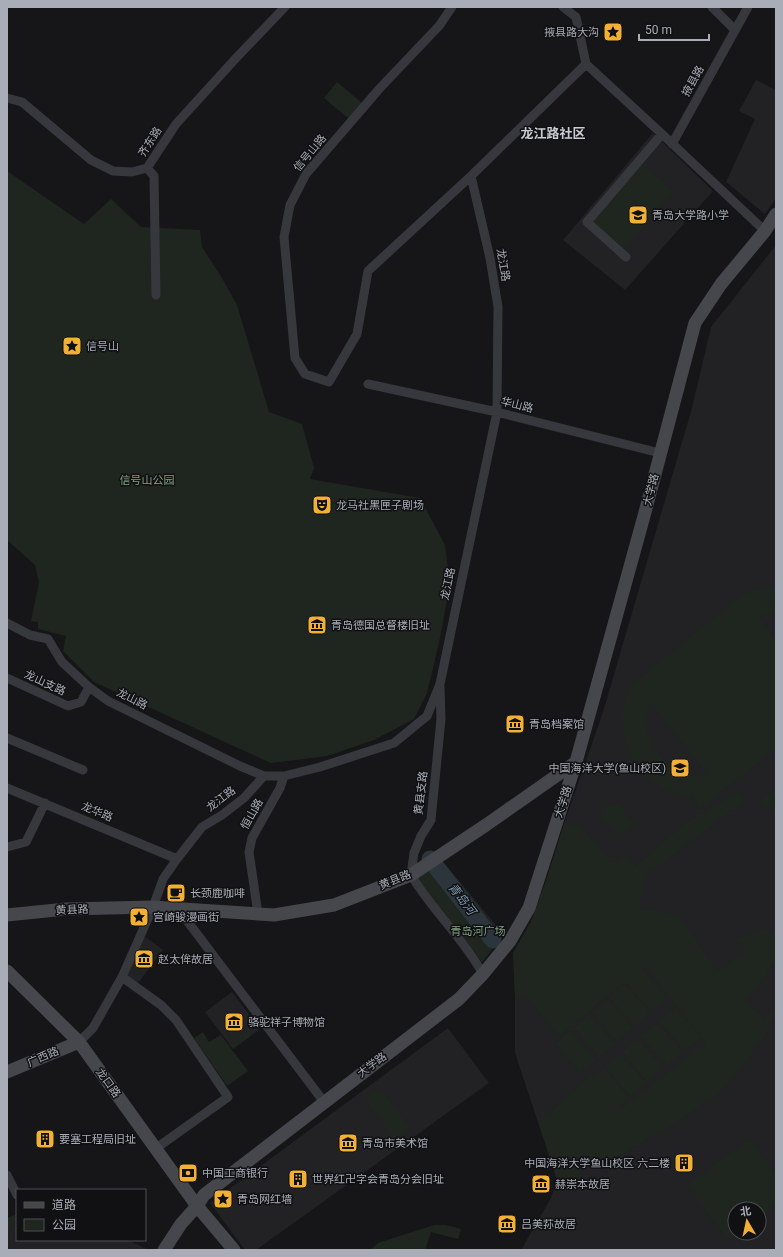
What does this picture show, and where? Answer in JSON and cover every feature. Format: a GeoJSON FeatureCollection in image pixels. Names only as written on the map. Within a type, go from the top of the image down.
{"type":"FeatureCollection","features":[{"type":"Feature","properties":{"kind":"main road","name":"大学路"},"geometry":{"type":"LineString","coordinates":[[175,1250],[204,1195],[459,999],[483,974],[510,941],[529,908],[576,762],[644,516],[695,323],[721,284],[776,214]]}},
{"type":"Feature","properties":{"kind":"main road","name":"黄县路"},"geometry":{"type":"LineString","coordinates":[[7,915],[66,910],[152,907],[274,915],[334,905],[411,874],[486,825],[576,762]]}},
{"type":"Feature","properties":{"kind":"main road","name":"龙口路"},"geometry":{"type":"LineString","coordinates":[[7,971],[79,1042],[197,1206],[234,1250]]}},
{"type":"Feature","properties":{"kind":"main road","name":"广西路"},"geometry":{"type":"LineString","coordinates":[[7,1072],[79,1042]]}},
{"type":"Feature","properties":{"kind":"main road","name":"大学路"},"geometry":{"type":"LineString","coordinates":[[164,1250],[181,1224],[197,1206]]}},
{"type":"Feature","properties":{"kind":"street","name":"齐东路"},"geometry":{"type":"LineString","coordinates":[[7,98],[22,102],[91,160],[113,171],[132,172],[147,168],[176,124],[236,57],[285,7]]}},
{"type":"Feature","properties":{"kind":"street","name":"信号山路"},"geometry":{"type":"LineString","coordinates":[[452,7],[439,26],[380,88],[306,174],[290,206],[284,237],[295,358],[305,374],[329,382],[357,334],[368,271],[470,176]]}},
{"type":"Feature","properties":{"kind":"street"},"geometry":{"type":"LineString","coordinates":[[563,7],[576,17],[586,64],[764,231]]}},
{"type":"Feature","properties":{"kind":"street"},"geometry":{"type":"LineString","coordinates":[[712,7],[735,30]]}},
{"type":"Feature","properties":{"kind":"street","name":"掖县路"},"geometry":{"type":"LineString","coordinates":[[672,144],[748,7]]}},
{"type":"Feature","properties":{"kind":"street"},"geometry":{"type":"LineString","coordinates":[[470,176],[586,64]]}},
{"type":"Feature","properties":{"kind":"street"},"geometry":{"type":"LineString","coordinates":[[626,257],[586,222],[662,134]]}},
{"type":"Feature","properties":{"kind":"street"},"geometry":{"type":"LineString","coordinates":[[147,168],[154,176],[156,295]]}},
{"type":"Feature","properties":{"kind":"street","name":"龙江路"},"geometry":{"type":"LineString","coordinates":[[79,1042],[94,1028],[122,977],[163,878],[202,827],[222,815],[244,798],[264,776],[284,776],[320,767],[394,743],[427,716],[440,684],[497,412],[498,307],[490,258],[470,176]]}},
{"type":"Feature","properties":{"kind":"street","name":"华山路"},"geometry":{"type":"LineString","coordinates":[[368,384],[497,412],[660,453]]}},
{"type":"Feature","properties":{"kind":"street","name":"龙山路"},"geometry":{"type":"LineString","coordinates":[[7,623],[30,635],[48,639],[62,662],[89,687],[114,704],[240,766],[264,776]]}},
{"type":"Feature","properties":{"kind":"street","name":"龙山支路"},"geometry":{"type":"LineString","coordinates":[[7,678],[68,706],[81,702],[89,687]]}},
{"type":"Feature","properties":{"kind":"street","name":"黄县支路"},"geometry":{"type":"LineString","coordinates":[[411,874],[414,853],[421,836],[431,820],[441,719],[440,684]]}},
{"type":"Feature","properties":{"kind":"street"},"geometry":{"type":"LineString","coordinates":[[7,738],[84,770]]}},
{"type":"Feature","properties":{"kind":"street","name":"恒山路"},"geometry":{"type":"LineString","coordinates":[[258,914],[249,852],[252,838],[280,788],[284,776]]}},
{"type":"Feature","properties":{"kind":"street","name":"龙华路"},"geometry":{"type":"LineString","coordinates":[[7,788],[177,859]]}},
{"type":"Feature","properties":{"kind":"street"},"geometry":{"type":"LineString","coordinates":[[7,847],[26,842],[45,803]]}},
{"type":"Feature","properties":{"kind":"street"},"geometry":{"type":"LineString","coordinates":[[411,874],[421,893],[474,958],[483,974]]}},
{"type":"Feature","properties":{"kind":"street"},"geometry":{"type":"LineString","coordinates":[[185,909],[185,918],[324,1102]]}},
{"type":"Feature","properties":{"kind":"street"},"geometry":{"type":"LineString","coordinates":[[122,977],[161,1005],[176,1020],[228,1097],[155,1149]]}},
{"type":"Feature","properties":{"kind":"street"},"geometry":{"type":"LineString","coordinates":[[7,1175],[16,1193]]}},
{"type":"Feature","properties":{"kind":"shaded area","name":"青岛大学路小学"},"geometry":{"type":"Polygon","coordinates":[[[756,80],[776,90],[776,198],[765,214],[726,182],[755,119],[739,111],[756,80]]]}},
{"type":"Feature","properties":{"kind":"shaded area","name":"青岛大学路小学"},"geometry":{"type":"Polygon","coordinates":[[[653,133],[713,191],[625,290],[563,240],[653,133]]]}},
{"type":"Feature","properties":{"kind":"shaded area","name":"中国海洋大学(鱼山校区)"},"geometry":{"type":"Polygon","coordinates":[[[776,245],[776,1250],[521,1250],[551,1198],[557,1180],[515,1053],[513,953],[531,922],[603,712],[692,408],[711,327],[776,245]]]}},
{"type":"Feature","properties":{"kind":"shaded area","name":"赵太侔故居"},"geometry":{"type":"Polygon","coordinates":[[[143,935],[163,950],[138,983],[127,976],[143,935]]]}},
{"type":"Feature","properties":{"kind":"shaded area","name":"骆驼祥子博物馆"},"geometry":{"type":"Polygon","coordinates":[[[232,992],[260,1029],[233,1049],[205,1012],[232,992]]]}},
{"type":"Feature","properties":{"kind":"shaded area","name":"青岛市美术馆"},"geometry":{"type":"Polygon","coordinates":[[[448,1028],[489,1083],[256,1250],[245,1250],[210,1203],[448,1028]]]}},
{"type":"Feature","properties":{"kind":"shaded area"},"geometry":{"type":"Polygon","coordinates":[[[16,1220],[16,1241],[130,1241],[146,1249],[7,1250],[7,1234],[16,1220]]]}},
{"type":"Feature","properties":{"kind":"green space"},"geometry":{"type":"Polygon","coordinates":[[[337,82],[362,103],[349,119],[324,98],[337,82]]]}},
{"type":"Feature","properties":{"kind":"green space"},"geometry":{"type":"Polygon","coordinates":[[[639,161],[674,191],[622,252],[587,222],[639,161]]]}},
{"type":"Feature","properties":{"kind":"green space","name":"信号山公园"},"geometry":{"type":"Polygon","coordinates":[[[7,171],[84,224],[111,199],[141,227],[200,230],[202,247],[237,305],[269,412],[302,424],[314,468],[310,479],[420,498],[445,545],[450,584],[439,643],[427,693],[414,719],[374,740],[327,756],[271,763],[94,682],[63,651],[66,636],[38,629],[38,622],[31,621],[39,582],[35,565],[7,540],[7,171]]]}},
{"type":"Feature","properties":{"kind":"green space"},"geometry":{"type":"Polygon","coordinates":[[[762,587],[776,589],[776,614],[771,613],[759,617],[776,639],[776,749],[700,809],[692,797],[678,794],[657,785],[650,781],[640,771],[630,756],[624,738],[622,721],[624,703],[630,686],[742,595],[762,587]],[[651,702],[647,714],[649,737],[654,748],[661,757],[680,771],[694,775],[708,775],[651,702]]]}},
{"type":"Feature","properties":{"kind":"green space"},"geometry":{"type":"Polygon","coordinates":[[[776,788],[776,812],[758,802],[776,788]]]}},
{"type":"Feature","properties":{"kind":"green space"},"geometry":{"type":"Polygon","coordinates":[[[738,791],[745,800],[663,863],[648,870],[638,907],[680,916],[717,971],[746,952],[736,939],[765,928],[776,933],[776,961],[745,1003],[765,1018],[776,1003],[776,1016],[764,1037],[721,1092],[672,1125],[614,1159],[581,1165],[578,1182],[557,1180],[537,1117],[548,1114],[591,1075],[593,1077],[604,1068],[629,1098],[619,1107],[621,1109],[706,1043],[645,966],[642,969],[667,998],[651,1011],[625,982],[559,1036],[526,996],[515,997],[513,953],[531,922],[564,824],[581,827],[613,863],[625,853],[636,866],[684,824],[738,791]]]}},
{"type":"Feature","properties":{"kind":"green space"},"geometry":{"type":"Polygon","coordinates":[[[605,804],[620,805],[635,825],[621,836],[600,817],[605,804]]]}},
{"type":"Feature","properties":{"kind":"green space","name":"青岛河广场"},"geometry":{"type":"Polygon","coordinates":[[[445,864],[504,935],[482,962],[414,875],[445,864]]]}},
{"type":"Feature","properties":{"kind":"green space"},"geometry":{"type":"Polygon","coordinates":[[[625,984],[650,1013],[634,1027],[609,997],[625,984]]]}},
{"type":"Feature","properties":{"kind":"green space"},"geometry":{"type":"Polygon","coordinates":[[[607,998],[633,1028],[617,1042],[592,1012],[607,998]]]}},
{"type":"Feature","properties":{"kind":"green space"},"geometry":{"type":"Polygon","coordinates":[[[675,1007],[701,1037],[685,1051],[659,1021],[675,1007]]]}},
{"type":"Feature","properties":{"kind":"green space"},"geometry":{"type":"Polygon","coordinates":[[[589,1014],[615,1044],[599,1057],[574,1028],[589,1014]]]}},
{"type":"Feature","properties":{"kind":"green space"},"geometry":{"type":"Polygon","coordinates":[[[242,1019],[245,1023],[231,1033],[228,1029],[242,1019]]]}},
{"type":"Feature","properties":{"kind":"green space"},"geometry":{"type":"Polygon","coordinates":[[[657,1023],[683,1052],[667,1066],[641,1036],[657,1023]]]}},
{"type":"Feature","properties":{"kind":"green space"},"geometry":{"type":"Polygon","coordinates":[[[248,1030],[252,1035],[233,1049],[229,1044],[248,1030]]]}},
{"type":"Feature","properties":{"kind":"green space"},"geometry":{"type":"Polygon","coordinates":[[[570,1030],[596,1060],[580,1073],[555,1044],[570,1030]]]}},
{"type":"Feature","properties":{"kind":"green space"},"geometry":{"type":"Polygon","coordinates":[[[203,1032],[209,1042],[221,1035],[248,1071],[227,1086],[194,1038],[203,1032]]]}},
{"type":"Feature","properties":{"kind":"green space"},"geometry":{"type":"Polygon","coordinates":[[[638,1038],[663,1068],[647,1082],[622,1052],[638,1038]]]}},
{"type":"Feature","properties":{"kind":"green space"},"geometry":{"type":"Polygon","coordinates":[[[620,1054],[646,1083],[630,1097],[605,1067],[620,1054]]]}},
{"type":"Feature","properties":{"kind":"green space"},"geometry":{"type":"Polygon","coordinates":[[[380,1088],[410,1127],[395,1139],[365,1099],[380,1088]]]}},
{"type":"Feature","properties":{"kind":"green space"},"geometry":{"type":"Polygon","coordinates":[[[749,1139],[776,1174],[776,1204],[767,1211],[767,1201],[727,1201],[727,1239],[687,1185],[749,1139]]]}},
{"type":"Feature","properties":{"kind":"green space"},"geometry":{"type":"Polygon","coordinates":[[[16,1214],[16,1220],[7,1235],[7,1218],[16,1214]]]}},
{"type":"Feature","properties":{"kind":"green space"},"geometry":{"type":"Polygon","coordinates":[[[434,1225],[446,1225],[461,1229],[458,1239],[431,1232],[425,1250],[370,1250],[378,1243],[434,1225]]]}},
{"type":"Feature","properties":{"kind":"waterway","name":"青岛河"},"geometry":{"type":"LineString","coordinates":[[430,859],[493,940]]}},
{"type":"Feature","properties":{"kind":"place","name":"掖县路大沟"},"geometry":{"type":"Point","coordinates":[613,32]}},
{"type":"Feature","properties":{"kind":"place","name":"青岛大学路小学"},"geometry":{"type":"Point","coordinates":[638,215]}},
{"type":"Feature","properties":{"kind":"place","name":"信号山"},"geometry":{"type":"Point","coordinates":[72,346]}},
{"type":"Feature","properties":{"kind":"place","name":"龙马社黑匣子剧场"},"geometry":{"type":"Point","coordinates":[322,505]}},
{"type":"Feature","properties":{"kind":"place","name":"青岛德国总督楼旧址"},"geometry":{"type":"Point","coordinates":[317,625]}},
{"type":"Feature","properties":{"kind":"place","name":"青岛档案馆"},"geometry":{"type":"Point","coordinates":[515,724]}},
{"type":"Feature","properties":{"kind":"place","name":"中国海洋大学(鱼山校区)"},"geometry":{"type":"Point","coordinates":[680,768]}},
{"type":"Feature","properties":{"kind":"place","name":"长颈鹿咖啡"},"geometry":{"type":"Point","coordinates":[176,893]}},
{"type":"Feature","properties":{"kind":"place","name":"宫崎骏漫画街"},"geometry":{"type":"Point","coordinates":[139,917]}},
{"type":"Feature","properties":{"kind":"place","name":"赵太侔故居"},"geometry":{"type":"Point","coordinates":[144,959]}},
{"type":"Feature","properties":{"kind":"place","name":"骆驼祥子博物馆"},"geometry":{"type":"Point","coordinates":[234,1022]}},
{"type":"Feature","properties":{"kind":"place","name":"要塞工程局旧址"},"geometry":{"type":"Point","coordinates":[45,1139]}},
{"type":"Feature","properties":{"kind":"place","name":"青岛市美术馆"},"geometry":{"type":"Point","coordinates":[348,1143]}},
{"type":"Feature","properties":{"kind":"place","name":"中国海洋大学鱼山校区 六二楼"},"geometry":{"type":"Point","coordinates":[684,1163]}},
{"type":"Feature","properties":{"kind":"place","name":"中国工商银行"},"geometry":{"type":"Point","coordinates":[188,1173]}},
{"type":"Feature","properties":{"kind":"place","name":"世界红卍字会青岛分会旧址"},"geometry":{"type":"Point","coordinates":[298,1179]}},
{"type":"Feature","properties":{"kind":"place","name":"赫崇本故居"},"geometry":{"type":"Point","coordinates":[541,1184]}},
{"type":"Feature","properties":{"kind":"place","name":"青岛网红墙"},"geometry":{"type":"Point","coordinates":[223,1199]}},
{"type":"Feature","properties":{"kind":"place","name":"吕美荪故居"},"geometry":{"type":"Point","coordinates":[507,1224]}},
{"type":"Feature","properties":{"kind":"district","name":"龙江路社区"},"geometry":{"type":"Point","coordinates":[553,133]}}]}
